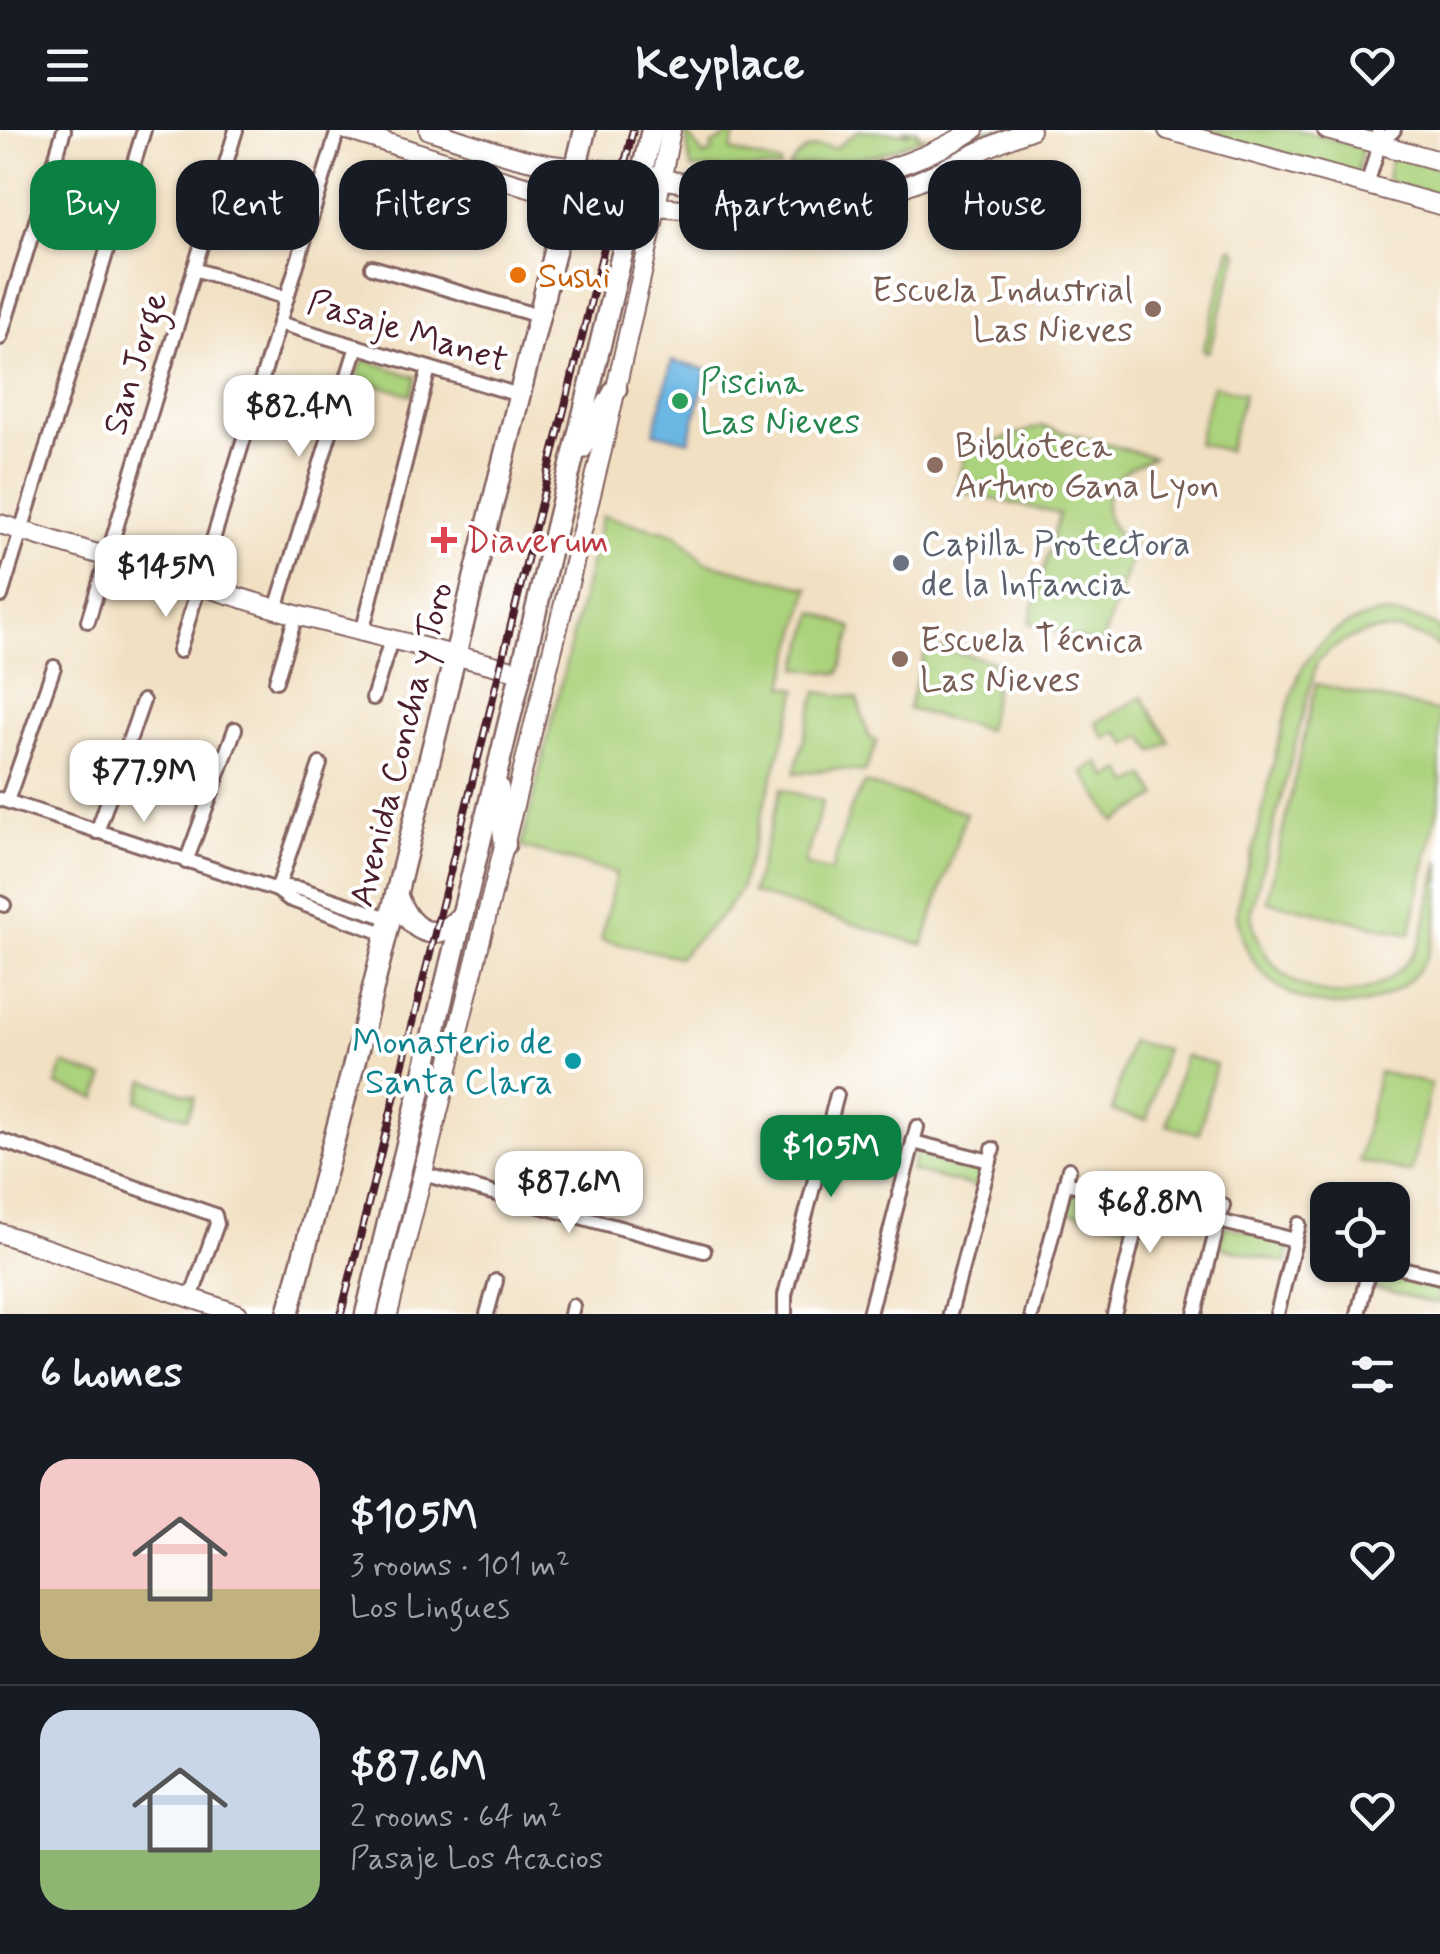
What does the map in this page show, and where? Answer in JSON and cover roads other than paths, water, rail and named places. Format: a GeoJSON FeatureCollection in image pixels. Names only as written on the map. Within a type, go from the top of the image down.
{"type":"FeatureCollection","features":[{"type":"Feature","properties":{"kind":"main road","name":"Avenida Concha y Toro"},"geometry":{"type":"LineString","coordinates":[[578,160],[585,130]]}},
{"type":"Feature","properties":{"kind":"main road"},"geometry":{"type":"LineString","coordinates":[[651,160],[652,130]]}},
{"type":"Feature","properties":{"kind":"main road","name":"Avenida Concha y Toro"},"geometry":{"type":"LineString","coordinates":[[288,1314],[555,250]]}},
{"type":"Feature","properties":{"kind":"main road"},"geometry":{"type":"LineString","coordinates":[[366,1314],[623,250]]}},
{"type":"Feature","properties":{"kind":"main road"},"geometry":{"type":"LineString","coordinates":[[571,468],[616,389]]}},
{"type":"Feature","properties":{"kind":"main road"},"geometry":{"type":"LineString","coordinates":[[497,774],[505,845]]}},
{"type":"Feature","properties":{"kind":"main road"},"geometry":{"type":"LineString","coordinates":[[396,894],[409,922],[425,931],[442,931],[464,912]]}},
{"type":"Feature","properties":{"kind":"street"},"geometry":{"type":"LineString","coordinates":[[0,338],[64,130]]}},
{"type":"Feature","properties":{"kind":"street"},"geometry":{"type":"LineString","coordinates":[[1,596],[144,130]]}},
{"type":"Feature","properties":{"kind":"street","name":"San Jorge"},"geometry":{"type":"LineString","coordinates":[[88,621],[236,130]]}},
{"type":"Feature","properties":{"kind":"street"},"geometry":{"type":"LineString","coordinates":[[179,650],[342,130],[444,160]]}},
{"type":"Feature","properties":{"kind":"street"},"geometry":{"type":"LineString","coordinates":[[429,130],[531,160]]}},
{"type":"Feature","properties":{"kind":"street"},"geometry":{"type":"LineString","coordinates":[[658,160],[671,130]]}},
{"type":"Feature","properties":{"kind":"street"},"geometry":{"type":"LineString","coordinates":[[659,177],[708,186],[756,188],[846,180],[907,164],[974,130]]}},
{"type":"Feature","properties":{"kind":"street"},"geometry":{"type":"LineString","coordinates":[[659,207],[798,208],[876,196],[943,171],[1030,130]]}},
{"type":"Feature","properties":{"kind":"street"},"geometry":{"type":"LineString","coordinates":[[1168,130],[1440,205]]}},
{"type":"Feature","properties":{"kind":"street"},"geometry":{"type":"LineString","coordinates":[[1327,130],[1379,137],[1440,161]]}},
{"type":"Feature","properties":{"kind":"street"},"geometry":{"type":"LineString","coordinates":[[1379,137],[1394,130]]}},
{"type":"Feature","properties":{"kind":"street"},"geometry":{"type":"LineString","coordinates":[[1367,185],[1379,137]]}},
{"type":"Feature","properties":{"kind":"street"},"geometry":{"type":"LineString","coordinates":[[467,160],[468,142]]}},
{"type":"Feature","properties":{"kind":"street"},"geometry":{"type":"LineString","coordinates":[[415,160],[418,152]]}},
{"type":"Feature","properties":{"kind":"street"},"geometry":{"type":"LineString","coordinates":[[388,1314],[616,389],[647,250]]}},
{"type":"Feature","properties":{"kind":"street"},"geometry":{"type":"LineString","coordinates":[[372,267],[538,316]]}},
{"type":"Feature","properties":{"kind":"street"},"geometry":{"type":"LineString","coordinates":[[194,269],[287,298]]}},
{"type":"Feature","properties":{"kind":"street","name":"Pasaje Manet"},"geometry":{"type":"LineString","coordinates":[[279,323],[519,395]]}},
{"type":"Feature","properties":{"kind":"street"},"geometry":{"type":"LineString","coordinates":[[276,609],[356,346]]}},
{"type":"Feature","properties":{"kind":"street"},"geometry":{"type":"LineString","coordinates":[[362,632],[429,368]]}},
{"type":"Feature","properties":{"kind":"street"},"geometry":{"type":"LineString","coordinates":[[0,524],[296,615],[522,672]]}},
{"type":"Feature","properties":{"kind":"street"},"geometry":{"type":"LineString","coordinates":[[276,681],[296,615]]}},
{"type":"Feature","properties":{"kind":"street"},"geometry":{"type":"LineString","coordinates":[[372,698],[392,640]]}},
{"type":"Feature","properties":{"kind":"street"},"geometry":{"type":"LineString","coordinates":[[54,667],[4,800],[277,890],[300,889],[388,926]]}},
{"type":"Feature","properties":{"kind":"street"},"geometry":{"type":"LineString","coordinates":[[97,832],[143,700]]}},
{"type":"Feature","properties":{"kind":"street"},"geometry":{"type":"LineString","coordinates":[[186,862],[234,730]]}},
{"type":"Feature","properties":{"kind":"street"},"geometry":{"type":"LineString","coordinates":[[277,890],[320,764]]}},
{"type":"Feature","properties":{"kind":"street"},"geometry":{"type":"LineString","coordinates":[[798,1314],[786,1314],[784,1295],[837,1095]]}},
{"type":"Feature","properties":{"kind":"street"},"geometry":{"type":"LineString","coordinates":[[869,1314],[917,1127]]}},
{"type":"Feature","properties":{"kind":"street"},"geometry":{"type":"LineString","coordinates":[[0,1140],[215,1215],[216,1224],[191,1298]]}},
{"type":"Feature","properties":{"kind":"street"},"geometry":{"type":"LineString","coordinates":[[913,1142],[992,1155],[950,1314]]}},
{"type":"Feature","properties":{"kind":"street"},"geometry":{"type":"LineString","coordinates":[[423,1174],[704,1251]]}},
{"type":"Feature","properties":{"kind":"street"},"geometry":{"type":"LineString","coordinates":[[1032,1314],[1067,1176],[1144,1195],[1114,1314]]}},
{"type":"Feature","properties":{"kind":"street"},"geometry":{"type":"LineString","coordinates":[[1195,1314],[1223,1205]]}},
{"type":"Feature","properties":{"kind":"street"},"geometry":{"type":"LineString","coordinates":[[1218,1221],[1296,1240]]}},
{"type":"Feature","properties":{"kind":"street"},"geometry":{"type":"LineString","coordinates":[[1277,1314],[1300,1224]]}},
{"type":"Feature","properties":{"kind":"street"},"geometry":{"type":"LineString","coordinates":[[0,1233],[238,1314]]}},
{"type":"Feature","properties":{"kind":"street"},"geometry":{"type":"LineString","coordinates":[[1410,1270],[1440,1277]]}},
{"type":"Feature","properties":{"kind":"street"},"geometry":{"type":"LineString","coordinates":[[487,1314],[496,1281]]}},
{"type":"Feature","properties":{"kind":"street"},"geometry":{"type":"LineString","coordinates":[[1358,1314],[1366,1282]]}},
{"type":"Feature","properties":{"kind":"water","name":"Piscina Las Nieves"},"geometry":{"type":"Polygon","coordinates":[[[672,361],[707,370],[689,441],[654,432],[672,361]]]}},
{"type":"Feature","properties":{"kind":"railway"},"geometry":{"type":"LineString","coordinates":[[341,1314],[633,130]]}},
{"type":"Feature","properties":{"kind":"place","name":"Sushi"},"geometry":{"type":"Point","coordinates":[518,275]}},
{"type":"Feature","properties":{"kind":"place","name":"Escuela Industrial Las Nieves"},"geometry":{"type":"Point","coordinates":[1153,309]}},
{"type":"Feature","properties":{"kind":"place","name":"Piscina Las Nieves"},"geometry":{"type":"Point","coordinates":[680,401]}},
{"type":"Feature","properties":{"kind":"place","name":"Biblioteca Arturo Gana Lyon"},"geometry":{"type":"Point","coordinates":[935,465]}},
{"type":"Feature","properties":{"kind":"place","name":"Diaverum"},"geometry":{"type":"Point","coordinates":[444,540]}},
{"type":"Feature","properties":{"kind":"place","name":"Capilla Protectora de la Infancia"},"geometry":{"type":"Point","coordinates":[901,563]}},
{"type":"Feature","properties":{"kind":"place","name":"Escuela Técnica Las Nieves"},"geometry":{"type":"Point","coordinates":[900,659]}},
{"type":"Feature","properties":{"kind":"place","name":"Monasterio de Santa Clara"},"geometry":{"type":"Point","coordinates":[573,1061]}}]}
